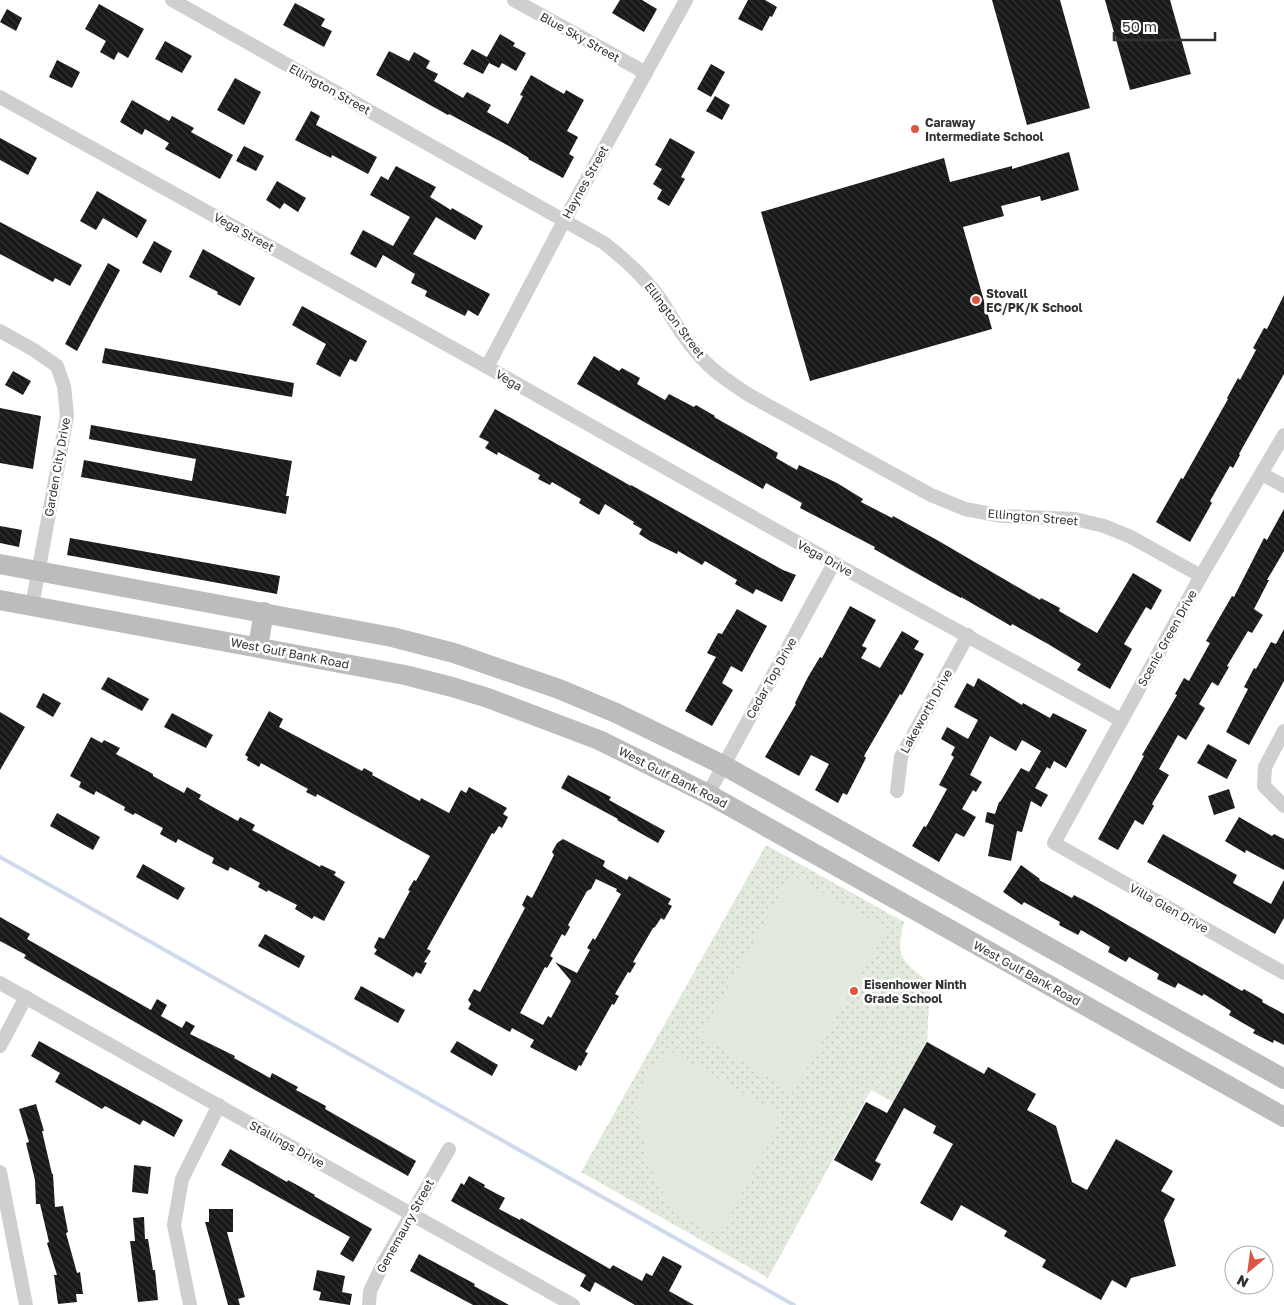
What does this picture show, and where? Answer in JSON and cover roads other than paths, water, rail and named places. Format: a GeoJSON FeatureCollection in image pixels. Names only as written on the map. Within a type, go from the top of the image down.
{"type":"FeatureCollection","features":[{"type":"Feature","properties":{"kind":"main road"},"geometry":{"type":"LineString","coordinates":[[0,564],[392,637],[454,653],[558,689],[616,712],[723,765],[1284,1079]]}},
{"type":"Feature","properties":{"kind":"main road","name":"West Gulf Bank Road"},"geometry":{"type":"LineString","coordinates":[[0,600],[405,675],[488,698],[599,740],[708,794],[1284,1117]]}},
{"type":"Feature","properties":{"kind":"main road"},"geometry":{"type":"LineString","coordinates":[[258,647],[264,612]]}},
{"type":"Feature","properties":{"kind":"main road"},"geometry":{"type":"LineString","coordinates":[[488,698],[498,668]]}},
{"type":"Feature","properties":{"kind":"main road"},"geometry":{"type":"LineString","coordinates":[[926,916],[942,886]]}},
{"type":"Feature","properties":{"kind":"main road"},"geometry":{"type":"LineString","coordinates":[[1144,1038],[1160,1010]]}},
{"type":"Feature","properties":{"kind":"street","name":"Ellington Street"},"geometry":{"type":"LineString","coordinates":[[172,0],[604,243],[630,264],[660,300],[698,355],[722,377],[757,399],[931,495],[965,509],[1002,516],[1074,519],[1104,526],[1131,537],[1201,576]]}},
{"type":"Feature","properties":{"kind":"street","name":"Blue Sky Street"},"geometry":{"type":"LineString","coordinates":[[514,0],[646,73]]}},
{"type":"Feature","properties":{"kind":"street","name":"Haynes Street"},"geometry":{"type":"LineString","coordinates":[[487,367],[564,220],[686,0]]}},
{"type":"Feature","properties":{"kind":"street","name":"Vega Street"},"geometry":{"type":"LineString","coordinates":[[0,96],[487,367]]}},
{"type":"Feature","properties":{"kind":"street","name":"Garden City Drive"},"geometry":{"type":"LineString","coordinates":[[0,331],[34,350],[57,366],[64,386],[67,416],[32,606]]}},
{"type":"Feature","properties":{"kind":"street","name":"Vega"},"geometry":{"type":"LineString","coordinates":[[487,367],[531,393]]}},
{"type":"Feature","properties":{"kind":"street","name":"Vega Drive"},"geometry":{"type":"LineString","coordinates":[[531,393],[834,563],[1121,720]]}},
{"type":"Feature","properties":{"kind":"street","name":"Scenic Green Drive"},"geometry":{"type":"LineString","coordinates":[[1054,843],[1201,576],[1284,435]]}},
{"type":"Feature","properties":{"kind":"street"},"geometry":{"type":"LineString","coordinates":[[1262,474],[1284,486]]}},
{"type":"Feature","properties":{"kind":"street","name":"Cedar Top Drive"},"geometry":{"type":"LineString","coordinates":[[708,794],[834,563]]}},
{"type":"Feature","properties":{"kind":"street","name":"Lakeworth Drive"},"geometry":{"type":"LineString","coordinates":[[897,791],[901,757],[968,635]]}},
{"type":"Feature","properties":{"kind":"street"},"geometry":{"type":"LineString","coordinates":[[1284,731],[1265,767],[1264,786],[1284,806]]}},
{"type":"Feature","properties":{"kind":"street","name":"Villa Glen Drive"},"geometry":{"type":"LineString","coordinates":[[1054,843],[1284,973]]}},
{"type":"Feature","properties":{"kind":"street","name":"Stallings Drive"},"geometry":{"type":"LineString","coordinates":[[0,982],[573,1305]]}},
{"type":"Feature","properties":{"kind":"street"},"geometry":{"type":"LineString","coordinates":[[0,1046],[26,997]]}},
{"type":"Feature","properties":{"kind":"street"},"geometry":{"type":"LineString","coordinates":[[190,1305],[174,1225],[182,1178],[219,1105]]}},
{"type":"Feature","properties":{"kind":"street","name":"Genemaury Street"},"geometry":{"type":"LineString","coordinates":[[369,1305],[370,1291],[411,1213],[449,1149]]}},
{"type":"Feature","properties":{"kind":"street"},"geometry":{"type":"LineString","coordinates":[[0,1172],[26,1305]]}},
{"type":"Feature","properties":{"kind":"waterway"},"geometry":{"type":"LineString","coordinates":[[0,857],[794,1305]]}},
{"type":"Feature","properties":{"kind":"place","name":"Caraway Intermediate School"},"geometry":{"type":"Point","coordinates":[915,129]}},
{"type":"Feature","properties":{"kind":"place","name":"Stovall EC/PK/K School"},"geometry":{"type":"Point","coordinates":[976,300]}},
{"type":"Feature","properties":{"kind":"place","name":"Eisenhower Ninth Grade School"},"geometry":{"type":"Point","coordinates":[854,991]}}]}
